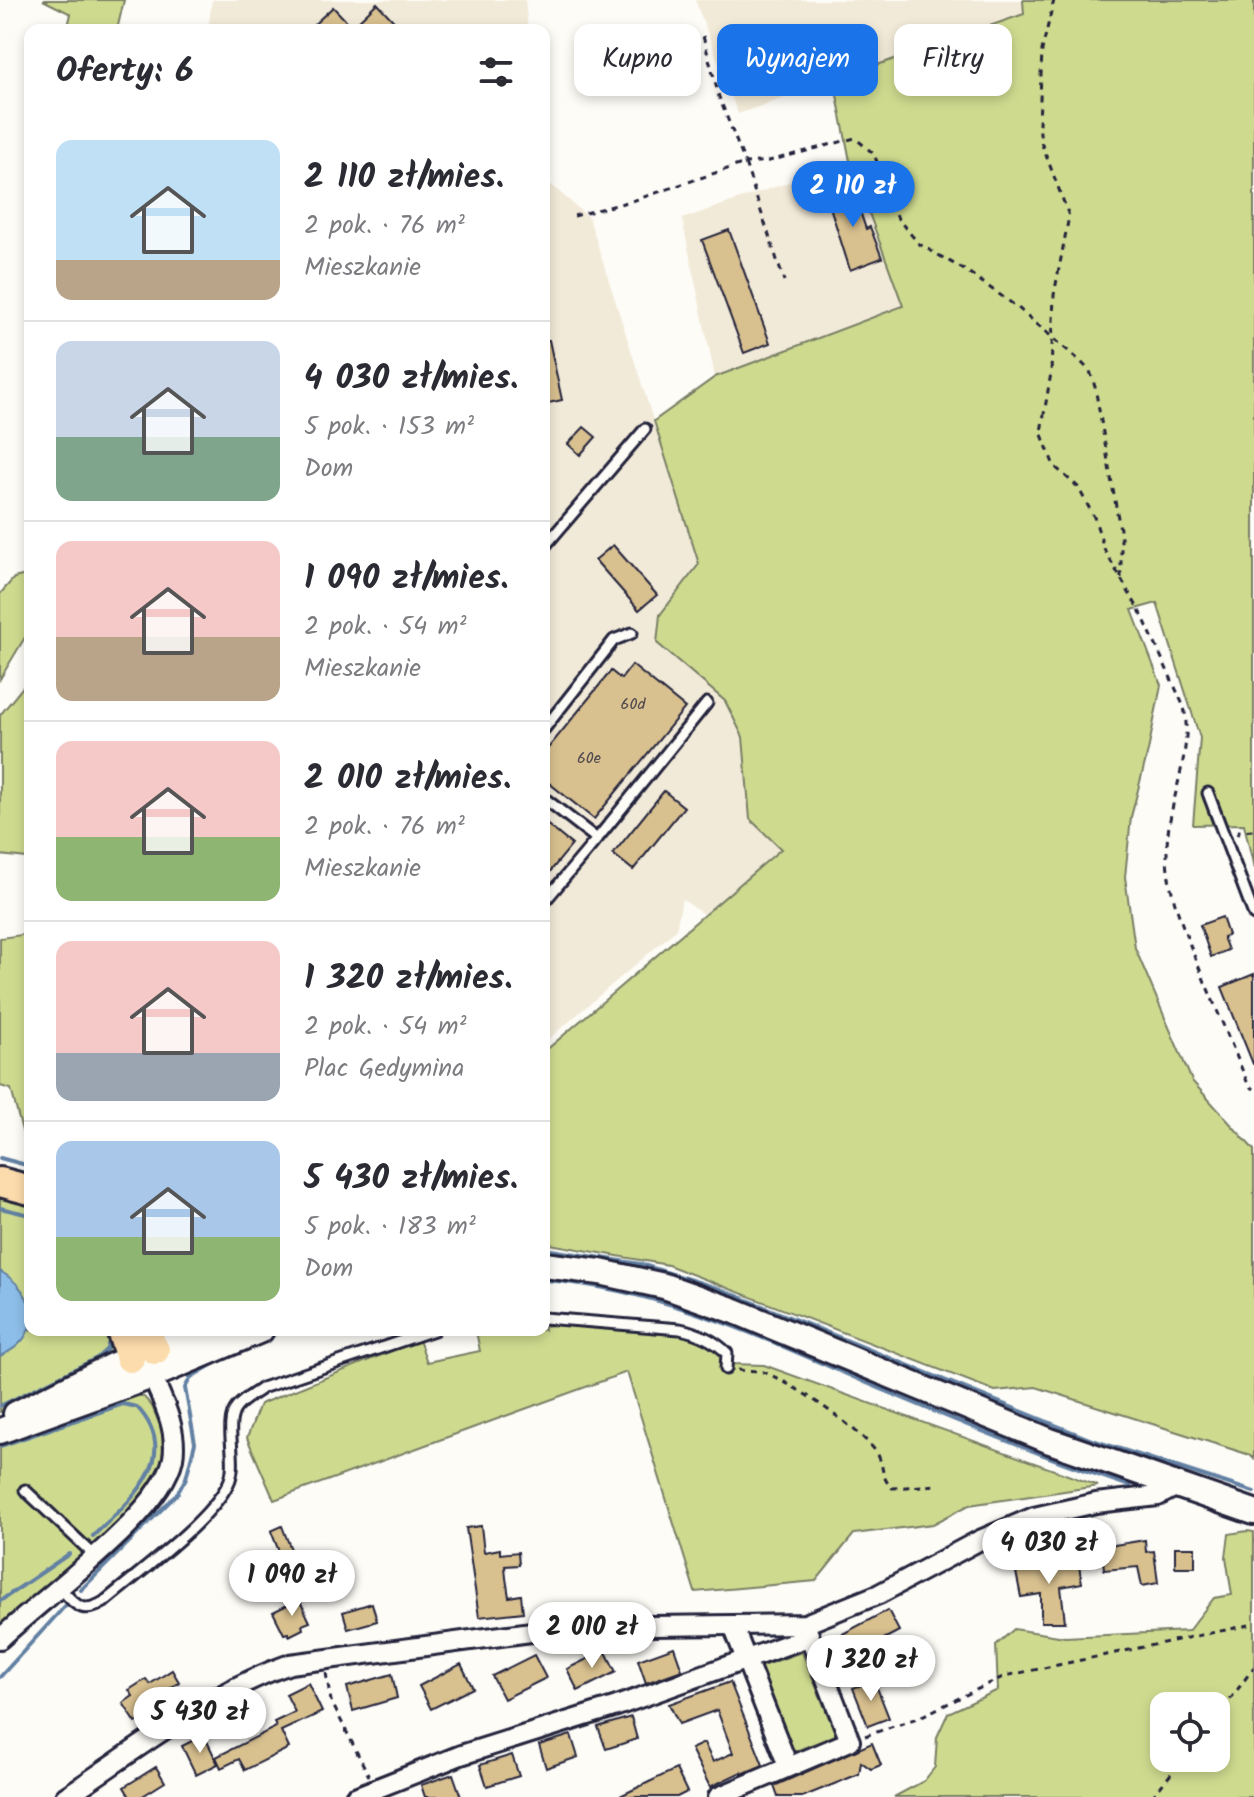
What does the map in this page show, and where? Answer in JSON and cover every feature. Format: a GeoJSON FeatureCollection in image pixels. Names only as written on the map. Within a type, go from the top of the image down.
{"type":"FeatureCollection","features":[{"type":"Feature","properties":{"kind":"main road"},"geometry":{"type":"LineString","coordinates":[[0,1182],[24,1188]]}},
{"type":"Feature","properties":{"kind":"main road"},"geometry":{"type":"LineString","coordinates":[[127,1336],[145,1354]]}},
{"type":"Feature","properties":{"kind":"street"},"geometry":{"type":"LineString","coordinates":[[550,1266],[600,1272],[664,1286],[735,1311],[1050,1441],[1254,1512]]}},
{"type":"Feature","properties":{"kind":"street"},"geometry":{"type":"LineString","coordinates":[[0,1424],[50,1395],[194,1336]]}},
{"type":"Feature","properties":{"kind":"street"},"geometry":{"type":"LineString","coordinates":[[0,1431],[145,1354],[232,1336]]}},
{"type":"Feature","properties":{"kind":"street"},"geometry":{"type":"LineString","coordinates":[[0,1639],[144,1511],[165,1483],[174,1441],[169,1417],[145,1354]]}},
{"type":"Feature","properties":{"kind":"street"},"geometry":{"type":"LineString","coordinates":[[355,1797],[461,1755],[617,1706],[747,1660],[980,1540],[1034,1517],[1096,1503],[1158,1496],[1177,1486]]}},
{"type":"Feature","properties":{"kind":"street"},"geometry":{"type":"LineString","coordinates":[[65,1797],[196,1708],[254,1676],[290,1664],[569,1627],[733,1626],[806,1630]]}},
{"type":"Feature","properties":{"kind":"street"},"geometry":{"type":"LineString","coordinates":[[733,1626],[788,1766]]}},
{"type":"Feature","properties":{"kind":"street"},"geometry":{"type":"LineString","coordinates":[[718,1797],[753,1790],[788,1766],[850,1741],[806,1630]]}},
{"type":"Feature","properties":{"kind":"lane"},"geometry":{"type":"LineString","coordinates":[[550,540],[645,429]]}},
{"type":"Feature","properties":{"kind":"lane"},"geometry":{"type":"LineString","coordinates":[[550,721],[614,640],[632,633]]}},
{"type":"Feature","properties":{"kind":"lane"},"geometry":{"type":"LineString","coordinates":[[550,895],[707,703]]}},
{"type":"Feature","properties":{"kind":"lane"},"geometry":{"type":"LineString","coordinates":[[1208,793],[1254,915]]}},
{"type":"Feature","properties":{"kind":"lane"},"geometry":{"type":"LineString","coordinates":[[550,803],[597,839]]}},
{"type":"Feature","properties":{"kind":"lane"},"geometry":{"type":"LineString","coordinates":[[550,1318],[695,1332],[727,1353],[726,1369]]}},
{"type":"Feature","properties":{"kind":"lane"},"geometry":{"type":"LineString","coordinates":[[58,1586],[81,1608],[91,1610],[212,1509],[230,1482],[233,1463],[232,1414],[262,1388],[416,1336]]}},
{"type":"Feature","properties":{"kind":"lane"},"geometry":{"type":"LineString","coordinates":[[25,1490],[94,1555]]}},
{"type":"Feature","properties":{"kind":"path"},"geometry":{"type":"LineString","coordinates":[[1054,0],[1042,50],[1039,124],[1041,142],[1069,216],[1054,295],[1051,373],[1041,432],[1054,466],[1078,487],[1094,517],[1105,551],[1152,635],[1184,707],[1187,722],[1184,760],[1167,832],[1166,857],[1173,900],[1209,993],[1248,1084],[1254,1089]]}},
{"type":"Feature","properties":{"kind":"path"},"geometry":{"type":"LineString","coordinates":[[703,36],[719,97],[745,163],[784,281]]}},
{"type":"Feature","properties":{"kind":"path"},"geometry":{"type":"LineString","coordinates":[[574,216],[635,200],[745,163],[769,161],[855,138],[874,154],[898,219],[919,244],[968,272],[1017,307],[1090,371],[1121,535],[1121,581]]}},
{"type":"Feature","properties":{"kind":"path"},"geometry":{"type":"LineString","coordinates":[[1230,851],[1239,831],[1254,830]]}},
{"type":"Feature","properties":{"kind":"path"},"geometry":{"type":"LineString","coordinates":[[726,1369],[763,1372],[831,1412],[863,1435],[878,1455],[884,1481],[892,1488],[937,1485]]}},
{"type":"Feature","properties":{"kind":"path"},"geometry":{"type":"LineString","coordinates":[[850,1741],[920,1717],[1005,1676],[1254,1624]]}},
{"type":"Feature","properties":{"kind":"path"},"geometry":{"type":"LineString","coordinates":[[1230,1700],[1254,1667]]}},
{"type":"Feature","properties":{"kind":"path"},"geometry":{"type":"LineString","coordinates":[[325,1670],[331,1701],[375,1789]]}},
{"type":"Feature","properties":{"kind":"path"},"geometry":{"type":"LineString","coordinates":[[1152,1797],[1173,1772]]}},
{"type":"Feature","properties":{"kind":"shaded area"},"geometry":{"type":"Polygon","coordinates":[[[212,0],[525,0],[527,24],[209,24],[212,0]]]}},
{"type":"Feature","properties":{"kind":"shaded area"},"geometry":{"type":"Polygon","coordinates":[[[695,0],[1023,0],[1024,14],[995,24],[894,24],[894,59],[878,65],[878,24],[717,24],[717,58],[695,0]]]}},
{"type":"Feature","properties":{"kind":"shaded area"},"geometry":{"type":"Polygon","coordinates":[[[731,96],[789,96],[738,114],[731,96]]]}},
{"type":"Feature","properties":{"kind":"shaded area"},"geometry":{"type":"Polygon","coordinates":[[[850,161],[903,306],[715,377],[682,219],[850,161]]]}},
{"type":"Feature","properties":{"kind":"shaded area"},"geometry":{"type":"Polygon","coordinates":[[[550,183],[589,218],[699,564],[660,615],[657,643],[725,701],[743,737],[750,819],[782,849],[703,914],[682,899],[676,930],[550,1038],[550,183]]]}},
{"type":"Feature","properties":{"kind":"green space"},"geometry":{"type":"Polygon","coordinates":[[[43,0],[124,0],[118,24],[68,24],[71,14],[43,0]]]}},
{"type":"Feature","properties":{"kind":"green space"},"geometry":{"type":"Polygon","coordinates":[[[1023,0],[1254,0],[1254,868],[1244,824],[1193,825],[1200,738],[1157,603],[1132,610],[1161,685],[1131,817],[1125,877],[1135,948],[1192,1081],[1254,1150],[1254,1459],[1250,1455],[1036,1387],[995,1391],[668,1265],[550,1244],[550,1047],[781,849],[750,819],[743,737],[725,701],[657,643],[660,615],[699,564],[654,421],[715,377],[903,306],[850,161],[837,96],[878,96],[878,65],[894,59],[894,96],[1012,96],[1012,24],[995,24],[1024,14],[1023,0]]]}},
{"type":"Feature","properties":{"kind":"green space"},"geometry":{"type":"Polygon","coordinates":[[[24,576],[24,639],[0,679],[0,594],[14,578],[24,576]]]}},
{"type":"Feature","properties":{"kind":"green space"},"geometry":{"type":"Polygon","coordinates":[[[24,685],[24,858],[0,855],[0,715],[24,685]]]}},
{"type":"Feature","properties":{"kind":"green space"},"geometry":{"type":"Polygon","coordinates":[[[24,935],[24,1138],[11,1089],[0,1086],[0,938],[24,935]]]}},
{"type":"Feature","properties":{"kind":"green space"},"geometry":{"type":"Polygon","coordinates":[[[0,1195],[24,1201],[24,1336],[115,1336],[115,1352],[92,1370],[0,1412],[0,1195]]]}},
{"type":"Feature","properties":{"kind":"green space"},"geometry":{"type":"Polygon","coordinates":[[[550,1325],[702,1335],[731,1364],[764,1365],[1098,1486],[969,1505],[933,1524],[854,1534],[816,1581],[695,1592],[627,1372],[274,1500],[247,1438],[260,1404],[419,1340],[427,1362],[480,1351],[477,1336],[550,1336],[550,1325]]]}},
{"type":"Feature","properties":{"kind":"green space"},"geometry":{"type":"Polygon","coordinates":[[[133,1393],[144,1397],[152,1406],[162,1430],[163,1456],[156,1478],[134,1508],[0,1628],[0,1441],[133,1393]]]}},
{"type":"Feature","properties":{"kind":"green space"},"geometry":{"type":"Polygon","coordinates":[[[1254,1532],[1254,1797],[894,1797],[924,1781],[935,1767],[937,1737],[948,1713],[998,1690],[996,1645],[1014,1629],[1065,1637],[1188,1631],[1214,1598],[1232,1595],[1226,1557],[1229,1534],[1254,1532]]]}},
{"type":"Feature","properties":{"kind":"green space"},"geometry":{"type":"Polygon","coordinates":[[[802,1652],[836,1735],[793,1752],[759,1667],[802,1652]]]}},
{"type":"Feature","properties":{"kind":"water"},"geometry":{"type":"Polygon","coordinates":[[[0,1271],[13,1280],[24,1294],[25,1336],[14,1348],[0,1356],[0,1271]]]}},
{"type":"Feature","properties":{"kind":"building"},"geometry":{"type":"Polygon","coordinates":[[[377,3],[396,24],[355,24],[377,3]]]}},
{"type":"Feature","properties":{"kind":"building"},"geometry":{"type":"Polygon","coordinates":[[[333,7],[349,24],[315,24],[333,7]]]}},
{"type":"Feature","properties":{"kind":"building"},"geometry":{"type":"Polygon","coordinates":[[[851,185],[866,229],[870,227],[882,258],[850,270],[826,194],[851,185]]]}},
{"type":"Feature","properties":{"kind":"building"},"geometry":{"type":"Polygon","coordinates":[[[729,230],[770,343],[744,353],[702,240],[729,230]]]}},
{"type":"Feature","properties":{"kind":"building"},"geometry":{"type":"Polygon","coordinates":[[[550,345],[562,400],[550,403],[550,345]]]}},
{"type":"Feature","properties":{"kind":"building"},"geometry":{"type":"Polygon","coordinates":[[[584,427],[596,437],[580,455],[568,444],[584,427]]]}},
{"type":"Feature","properties":{"kind":"building"},"geometry":{"type":"Polygon","coordinates":[[[613,545],[657,595],[639,610],[595,560],[613,545]]]}},
{"type":"Feature","properties":{"kind":"building"},"geometry":{"type":"Polygon","coordinates":[[[632,665],[685,708],[594,819],[550,784],[550,746],[611,671],[621,679],[632,665]]]}},
{"type":"Feature","properties":{"kind":"building"},"geometry":{"type":"Polygon","coordinates":[[[664,791],[684,807],[633,870],[613,854],[664,791]]]}},
{"type":"Feature","properties":{"kind":"building"},"geometry":{"type":"Polygon","coordinates":[[[550,827],[572,845],[550,872],[550,827]]]}},
{"type":"Feature","properties":{"kind":"building"},"geometry":{"type":"Polygon","coordinates":[[[1222,917],[1228,935],[1223,937],[1228,950],[1211,957],[1200,925],[1222,917]]]}},
{"type":"Feature","properties":{"kind":"building"},"geometry":{"type":"Polygon","coordinates":[[[1254,974],[1254,1064],[1253,1064],[1222,987],[1254,974]]]}},
{"type":"Feature","properties":{"kind":"building"},"geometry":{"type":"Polygon","coordinates":[[[282,1526],[305,1586],[294,1590],[271,1531],[282,1526]]]}},
{"type":"Feature","properties":{"kind":"building"},"geometry":{"type":"Polygon","coordinates":[[[481,1526],[484,1552],[500,1549],[500,1554],[518,1552],[519,1565],[505,1566],[506,1578],[509,1597],[521,1595],[523,1612],[479,1617],[466,1528],[481,1526]]]}},
{"type":"Feature","properties":{"kind":"building"},"geometry":{"type":"Polygon","coordinates":[[[1145,1540],[1146,1552],[1154,1551],[1158,1583],[1142,1586],[1138,1567],[1104,1570],[1102,1547],[1145,1540]]]}},
{"type":"Feature","properties":{"kind":"building"},"geometry":{"type":"Polygon","coordinates":[[[1175,1547],[1195,1547],[1195,1567],[1175,1567],[1175,1547]]]}},
{"type":"Feature","properties":{"kind":"building"},"geometry":{"type":"Polygon","coordinates":[[[1078,1560],[1082,1583],[1061,1587],[1065,1622],[1041,1622],[1041,1594],[1021,1597],[1015,1567],[1078,1560]]]}},
{"type":"Feature","properties":{"kind":"building"},"geometry":{"type":"Polygon","coordinates":[[[299,1599],[310,1622],[289,1636],[288,1633],[284,1634],[273,1612],[299,1599]]]}},
{"type":"Feature","properties":{"kind":"building"},"geometry":{"type":"Polygon","coordinates":[[[372,1603],[377,1621],[348,1629],[343,1612],[372,1603]]]}},
{"type":"Feature","properties":{"kind":"building"},"geometry":{"type":"Polygon","coordinates":[[[888,1610],[899,1631],[863,1650],[866,1658],[844,1668],[833,1639],[888,1610]]]}},
{"type":"Feature","properties":{"kind":"building"},"geometry":{"type":"Polygon","coordinates":[[[674,1647],[682,1670],[646,1683],[638,1660],[674,1647]]]}},
{"type":"Feature","properties":{"kind":"building"},"geometry":{"type":"Polygon","coordinates":[[[605,1650],[616,1672],[578,1691],[567,1669],[605,1650]]]}},
{"type":"Feature","properties":{"kind":"building"},"geometry":{"type":"Polygon","coordinates":[[[534,1655],[546,1678],[504,1699],[492,1676],[534,1655]]]}},
{"type":"Feature","properties":{"kind":"building"},"geometry":{"type":"Polygon","coordinates":[[[461,1664],[473,1688],[431,1709],[419,1686],[461,1664]]]}},
{"type":"Feature","properties":{"kind":"building"},"geometry":{"type":"Polygon","coordinates":[[[172,1670],[179,1682],[168,1690],[174,1699],[136,1723],[123,1703],[133,1696],[129,1690],[146,1679],[150,1684],[172,1670]]]}},
{"type":"Feature","properties":{"kind":"building"},"geometry":{"type":"Polygon","coordinates":[[[392,1674],[397,1698],[353,1711],[347,1687],[392,1674]]]}},
{"type":"Feature","properties":{"kind":"building"},"geometry":{"type":"Polygon","coordinates":[[[874,1680],[889,1718],[868,1726],[853,1688],[874,1680]]]}},
{"type":"Feature","properties":{"kind":"building"},"geometry":{"type":"Polygon","coordinates":[[[730,1682],[763,1765],[710,1787],[691,1749],[704,1743],[713,1762],[733,1753],[717,1710],[679,1724],[669,1704],[730,1682]]]}},
{"type":"Feature","properties":{"kind":"building"},"geometry":{"type":"Polygon","coordinates":[[[308,1683],[322,1712],[281,1731],[289,1748],[245,1770],[239,1759],[221,1768],[216,1757],[276,1727],[274,1722],[295,1712],[286,1694],[308,1683]]]}},
{"type":"Feature","properties":{"kind":"building"},"geometry":{"type":"Polygon","coordinates":[[[631,1717],[637,1739],[606,1749],[598,1727],[631,1717]]]}},
{"type":"Feature","properties":{"kind":"building"},"geometry":{"type":"Polygon","coordinates":[[[204,1735],[218,1764],[196,1775],[182,1746],[204,1735]]]}},
{"type":"Feature","properties":{"kind":"building"},"geometry":{"type":"Polygon","coordinates":[[[571,1735],[578,1757],[546,1768],[539,1745],[571,1735]]]}},
{"type":"Feature","properties":{"kind":"building"},"geometry":{"type":"Polygon","coordinates":[[[872,1743],[881,1765],[871,1769],[861,1762],[859,1774],[802,1797],[778,1797],[774,1786],[872,1743]]]}},
{"type":"Feature","properties":{"kind":"building"},"geometry":{"type":"Polygon","coordinates":[[[512,1755],[519,1776],[487,1786],[480,1765],[512,1755]]]}},
{"type":"Feature","properties":{"kind":"building"},"geometry":{"type":"Polygon","coordinates":[[[156,1767],[165,1782],[141,1797],[130,1797],[124,1787],[156,1767]]]}},
{"type":"Feature","properties":{"kind":"building"},"geometry":{"type":"Polygon","coordinates":[[[676,1769],[687,1792],[677,1797],[618,1797],[676,1769]]]}},
{"type":"Feature","properties":{"kind":"building"},"geometry":{"type":"Polygon","coordinates":[[[453,1774],[461,1797],[425,1797],[421,1785],[453,1774]]]}},
{"type":"Feature","properties":{"kind":"waterway"},"geometry":{"type":"LineString","coordinates":[[0,1158],[24,1164]]}},
{"type":"Feature","properties":{"kind":"waterway"},"geometry":{"type":"LineString","coordinates":[[0,1208],[24,1214]]}},
{"type":"Feature","properties":{"kind":"waterway"},"geometry":{"type":"LineString","coordinates":[[550,1250],[640,1264],[720,1289],[1092,1440],[1254,1492]]}},
{"type":"Feature","properties":{"kind":"waterway"},"geometry":{"type":"LineString","coordinates":[[550,1281],[630,1293],[713,1319],[1001,1439],[1130,1486]]}},
{"type":"Feature","properties":{"kind":"waterway"},"geometry":{"type":"LineString","coordinates":[[0,1406],[97,1358],[107,1349],[110,1338]]}},
{"type":"Feature","properties":{"kind":"waterway"},"geometry":{"type":"LineString","coordinates":[[81,1590],[177,1494],[186,1478],[195,1443],[185,1388],[191,1377],[220,1360]]}},
{"type":"Feature","properties":{"kind":"waterway"},"geometry":{"type":"LineString","coordinates":[[0,1446],[123,1404],[137,1407],[150,1426],[155,1444],[154,1461],[136,1493],[93,1536]]}},
{"type":"Feature","properties":{"kind":"waterway"},"geometry":{"type":"LineString","coordinates":[[0,1601],[69,1554]]}},
{"type":"Feature","properties":{"kind":"waterway"},"geometry":{"type":"LineString","coordinates":[[0,1677],[65,1606]]}}]}
